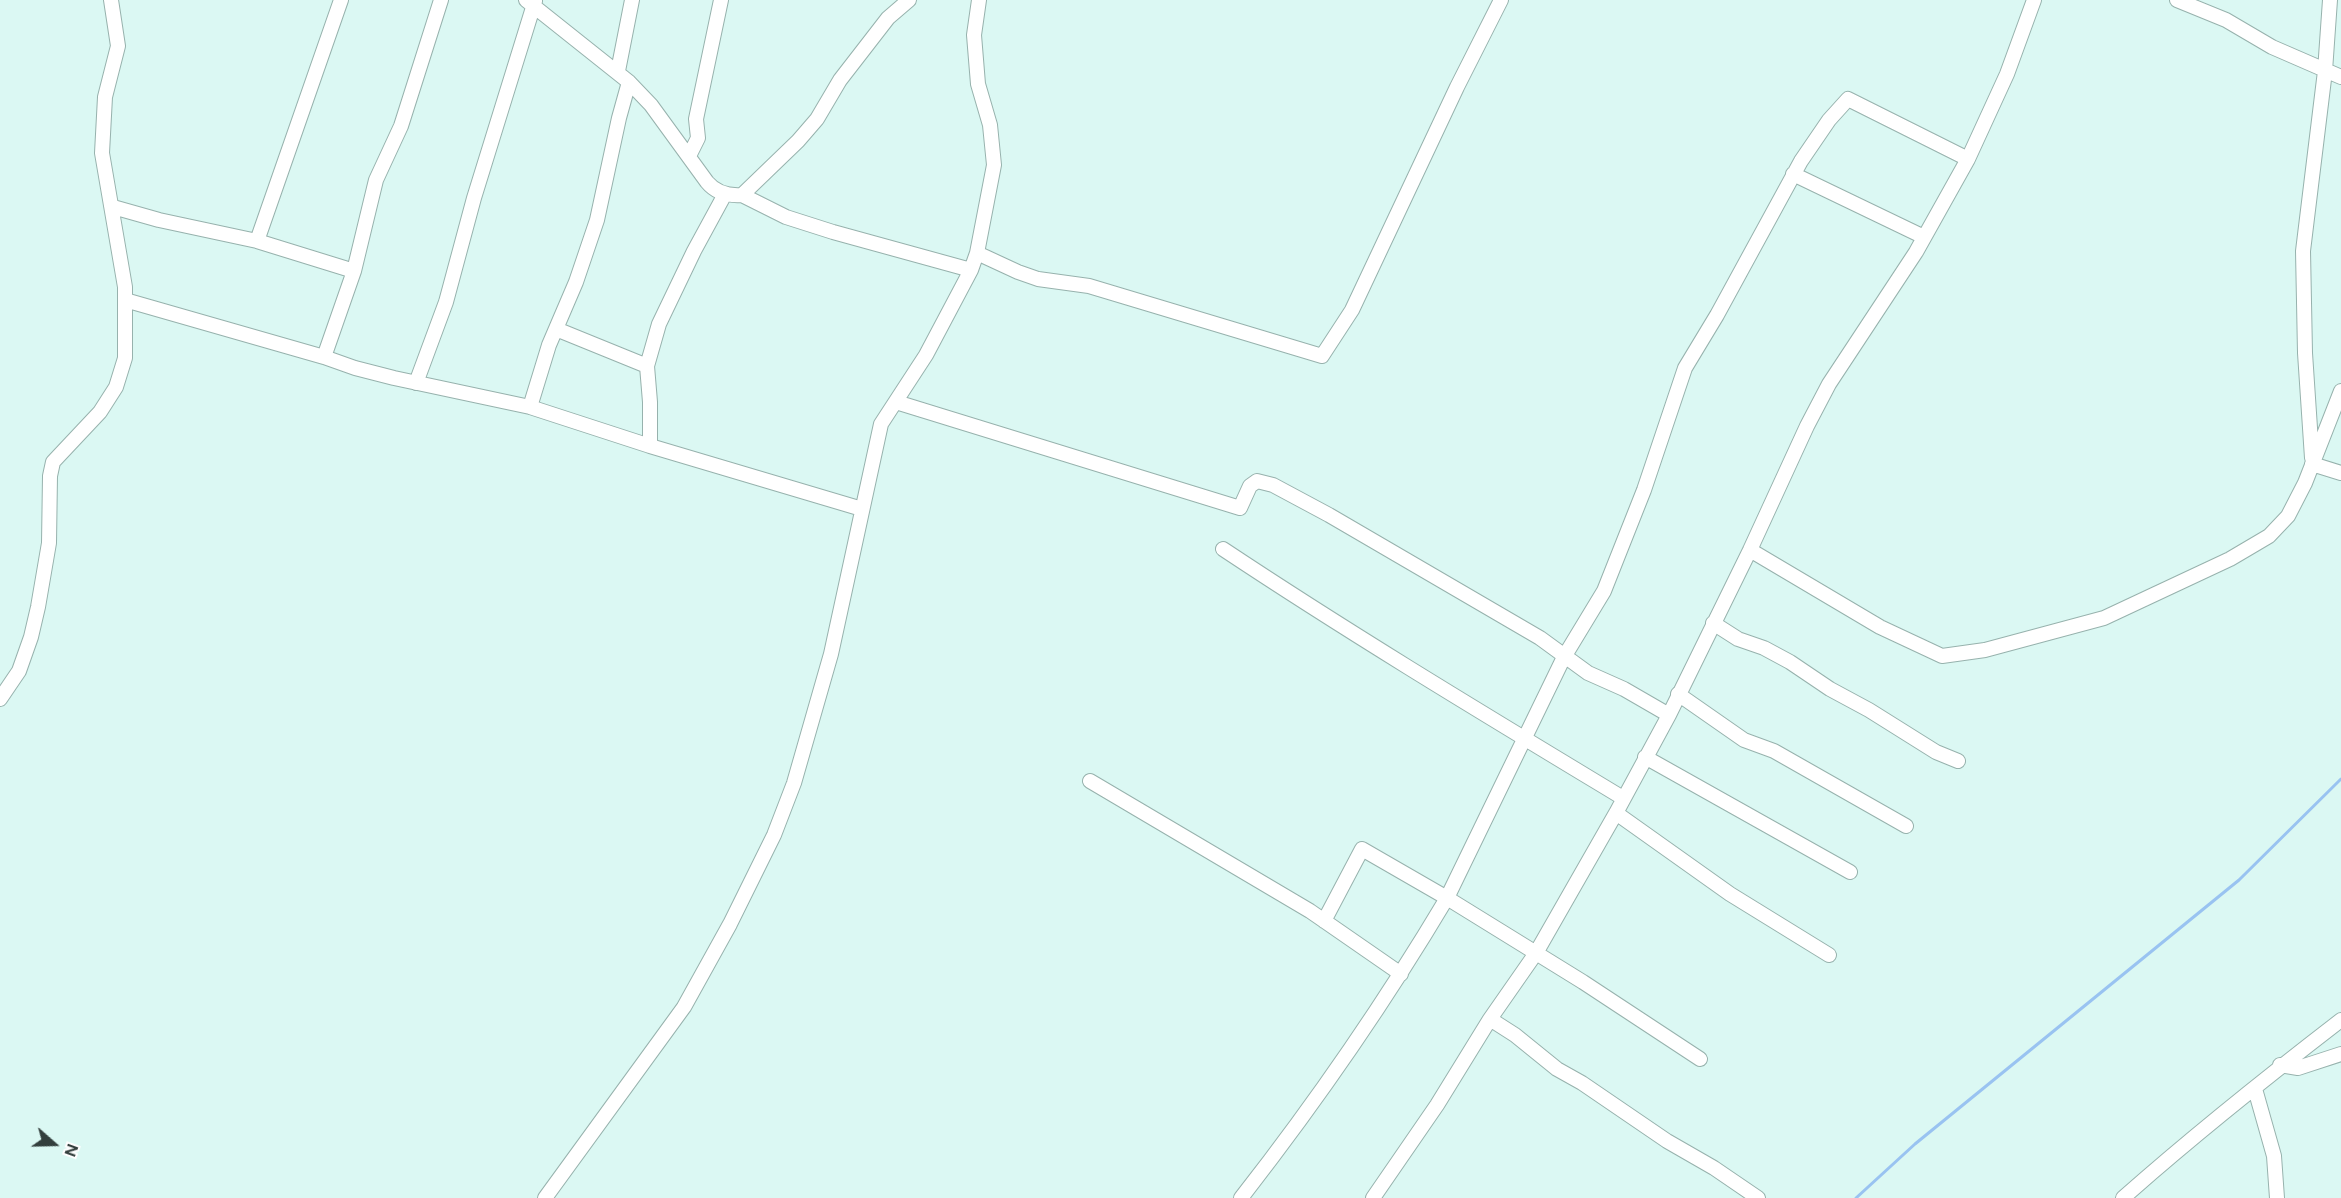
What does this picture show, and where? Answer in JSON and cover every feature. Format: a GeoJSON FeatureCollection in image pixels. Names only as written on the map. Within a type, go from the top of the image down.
{"type":"FeatureCollection","features":[{"type":"Feature","properties":{"kind":"street"},"geometry":{"type":"LineString","coordinates":[[0,699],[19,671],[31,637],[38,607],[49,543],[50,476],[54,462],[100,412],[116,387],[125,358],[125,287],[102,153],[105,97],[118,46],[111,0]]}},
{"type":"Feature","properties":{"kind":"street"},"geometry":{"type":"LineString","coordinates":[[257,241],[340,0]]}},
{"type":"Feature","properties":{"kind":"street"},"geometry":{"type":"LineString","coordinates":[[324,357],[354,271],[375,180],[400,126],[441,0]]}},
{"type":"Feature","properties":{"kind":"street"},"geometry":{"type":"LineString","coordinates":[[618,71],[632,0]]}},
{"type":"Feature","properties":{"kind":"street"},"geometry":{"type":"LineString","coordinates":[[689,156],[698,138],[696,119],[720,0]]}},
{"type":"Feature","properties":{"kind":"street"},"geometry":{"type":"LineString","coordinates":[[742,195],[798,141],[817,119],[840,80],[888,18],[909,0]]}},
{"type":"Feature","properties":{"kind":"street"},"geometry":{"type":"LineString","coordinates":[[544,1198],[684,1007],[730,924],[774,835],[794,783],[831,654],[881,424],[926,355],[971,270],[977,253],[994,165],[990,125],[978,84],[974,35],[979,0]]}},
{"type":"Feature","properties":{"kind":"street"},"geometry":{"type":"LineString","coordinates":[[977,253],[1038,279],[1089,286],[1322,356],[1352,310],[1457,87],[1501,0]]}},
{"type":"Feature","properties":{"kind":"street"},"geometry":{"type":"LineString","coordinates":[[1373,1198],[1536,953],[1616,813],[1669,715],[1829,384],[1924,237],[1968,159],[2007,74],[2034,0]]}},
{"type":"Feature","properties":{"kind":"street"},"geometry":{"type":"LineString","coordinates":[[2177,0],[2226,20],[2272,47],[2341,77]]}},
{"type":"Feature","properties":{"kind":"street"},"geometry":{"type":"LineString","coordinates":[[2312,464],[2305,353],[2303,251],[2325,71],[2330,0]]}},
{"type":"Feature","properties":{"kind":"street"},"geometry":{"type":"LineString","coordinates":[[531,2],[537,11],[558,24],[629,82],[651,105],[713,190],[725,194],[742,195],[786,217],[833,232],[971,270]]}},
{"type":"Feature","properties":{"kind":"street"},"geometry":{"type":"LineString","coordinates":[[416,383],[446,302],[531,2]]}},
{"type":"Feature","properties":{"kind":"street"},"geometry":{"type":"LineString","coordinates":[[531,406],[556,328],[576,282],[597,220],[629,82]]}},
{"type":"Feature","properties":{"kind":"street"},"geometry":{"type":"LineString","coordinates":[[1241,1198],[1298,1125],[1401,974],[1447,898],[1564,657],[1604,591],[1619,556],[1685,368],[1717,315],[1793,174],[1829,120],[1848,99],[1968,159]]}},
{"type":"Feature","properties":{"kind":"street"},"geometry":{"type":"LineString","coordinates":[[1793,174],[1924,237]]}},
{"type":"Feature","properties":{"kind":"street"},"geometry":{"type":"LineString","coordinates":[[650,446],[647,366],[659,324],[707,225],[725,194]]}},
{"type":"Feature","properties":{"kind":"street"},"geometry":{"type":"LineString","coordinates":[[113,207],[159,220],[257,241],[354,271]]}},
{"type":"Feature","properties":{"kind":"street"},"geometry":{"type":"LineString","coordinates":[[125,300],[355,368],[531,406],[650,446],[862,509]]}},
{"type":"Feature","properties":{"kind":"street"},"geometry":{"type":"LineString","coordinates":[[556,328],[647,366]]}},
{"type":"Feature","properties":{"kind":"street"},"geometry":{"type":"LineString","coordinates":[[1750,550],[1880,627],[1942,656],[1961,655],[2104,618],[2230,559],[2269,536],[2288,516],[2341,391]]}},
{"type":"Feature","properties":{"kind":"street"},"geometry":{"type":"LineString","coordinates":[[896,402],[1240,508],[1250,486],[1257,482],[1273,485],[1329,515],[1540,638],[1588,673],[1624,689],[1669,715]]}},
{"type":"Feature","properties":{"kind":"street"},"geometry":{"type":"LineString","coordinates":[[2312,464],[2341,473]]}},
{"type":"Feature","properties":{"kind":"street"},"geometry":{"type":"LineString","coordinates":[[1223,549],[1524,740],[1623,798]]}},
{"type":"Feature","properties":{"kind":"street"},"geometry":{"type":"LineString","coordinates":[[1713,623],[1738,639],[1764,648],[1790,662],[1830,689],[1869,710],[1936,752],[1958,761]]}},
{"type":"Feature","properties":{"kind":"street"},"geometry":{"type":"LineString","coordinates":[[1678,694],[1744,740],[1774,751],[1906,826]]}},
{"type":"Feature","properties":{"kind":"street"},"geometry":{"type":"LineString","coordinates":[[1645,757],[1850,872]]}},
{"type":"Feature","properties":{"kind":"street"},"geometry":{"type":"LineString","coordinates":[[1090,781],[1161,821],[1324,921],[1401,974]]}},
{"type":"Feature","properties":{"kind":"street"},"geometry":{"type":"LineString","coordinates":[[1616,813],[1730,894],[1829,955]]}},
{"type":"Feature","properties":{"kind":"street"},"geometry":{"type":"LineString","coordinates":[[1324,921],[1362,849],[1536,953],[1700,1059]]}},
{"type":"Feature","properties":{"kind":"street"},"geometry":{"type":"LineString","coordinates":[[1490,1019],[1515,1035],[1557,1069],[1582,1083],[1667,1142],[1714,1168],[1758,1198]]}},
{"type":"Feature","properties":{"kind":"street"},"geometry":{"type":"LineString","coordinates":[[2123,1198],[2179,1148],[2255,1089],[2280,1065],[2341,1020]]}},
{"type":"Feature","properties":{"kind":"street"},"geometry":{"type":"LineString","coordinates":[[2280,1065],[2298,1068],[2341,1054]]}},
{"type":"Feature","properties":{"kind":"street"},"geometry":{"type":"LineString","coordinates":[[2255,1089],[2274,1156],[2277,1198]]}},
{"type":"Feature","properties":{"kind":"waterway"},"geometry":{"type":"LineString","coordinates":[[1856,1198],[1915,1144],[2239,880],[2341,779]]}}]}
